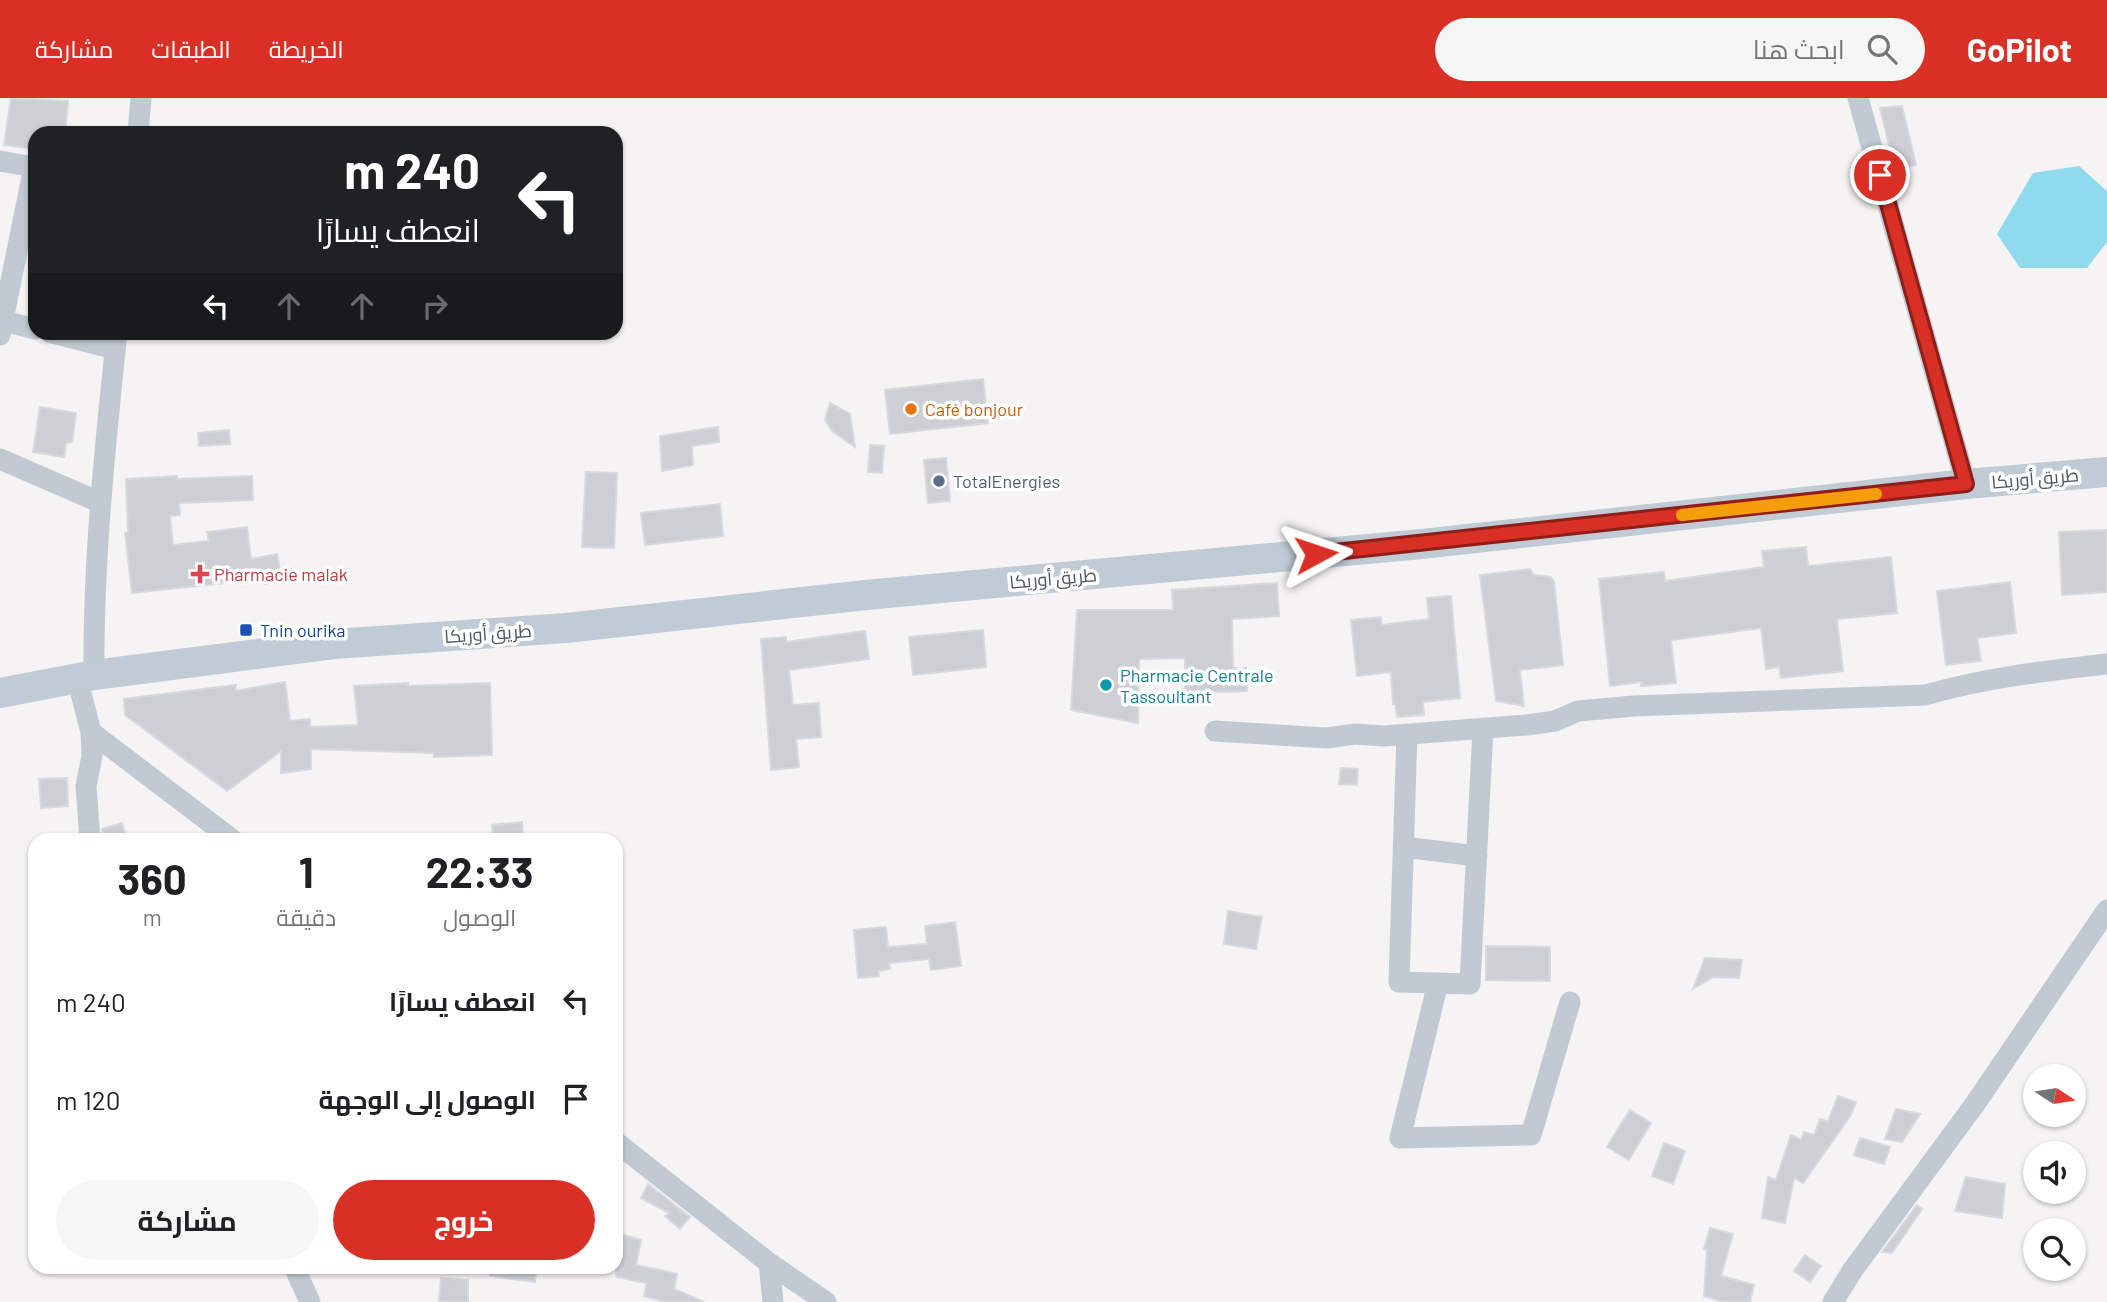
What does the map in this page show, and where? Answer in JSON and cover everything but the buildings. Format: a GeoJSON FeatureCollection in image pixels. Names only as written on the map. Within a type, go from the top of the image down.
{"type":"FeatureCollection","features":[{"type":"Feature","properties":{"kind":"street"},"geometry":{"type":"LineString","coordinates":[[139,126],[141,98]]}},
{"type":"Feature","properties":{"kind":"street"},"geometry":{"type":"LineString","coordinates":[[1858,98],[1966,484]]}},
{"type":"Feature","properties":{"kind":"street"},"geometry":{"type":"LineString","coordinates":[[0,161],[28,166]]}},
{"type":"Feature","properties":{"kind":"street"},"geometry":{"type":"LineString","coordinates":[[28,200],[1,325],[28,328]]}},
{"type":"Feature","properties":{"kind":"street"},"geometry":{"type":"LineString","coordinates":[[89,833],[86,786],[92,756],[85,676],[116,341]]}},
{"type":"Feature","properties":{"kind":"street"},"geometry":{"type":"LineString","coordinates":[[0,459],[99,502]]}},
{"type":"Feature","properties":{"kind":"street","name":"طريق أوريكا"},"geometry":{"type":"LineString","coordinates":[[0,693],[85,676],[334,644],[566,628],[866,595],[1409,545],[1966,484],[2107,472]]}},
{"type":"Feature","properties":{"kind":"street"},"geometry":{"type":"LineString","coordinates":[[1215,731],[1327,738],[1355,734],[1384,736],[1536,723],[1555,720],[1578,711],[1634,706],[1925,695],[1967,683],[2107,664]]}},
{"type":"Feature","properties":{"kind":"street"},"geometry":{"type":"LineString","coordinates":[[1408,734],[1399,982],[1470,984],[1483,728]]}},
{"type":"Feature","properties":{"kind":"street"},"geometry":{"type":"LineString","coordinates":[[91,732],[224,833]]}},
{"type":"Feature","properties":{"kind":"street"},"geometry":{"type":"LineString","coordinates":[[1404,846],[1477,856]]}},
{"type":"Feature","properties":{"kind":"street"},"geometry":{"type":"LineString","coordinates":[[1833,1302],[1852,1271],[1975,1104],[2107,910]]}},
{"type":"Feature","properties":{"kind":"street"},"geometry":{"type":"LineString","coordinates":[[1438,983],[1400,1138],[1531,1135],[1570,1002]]}},
{"type":"Feature","properties":{"kind":"street"},"geometry":{"type":"LineString","coordinates":[[623,1148],[769,1263],[826,1302]]}},
{"type":"Feature","properties":{"kind":"street"},"geometry":{"type":"LineString","coordinates":[[769,1263],[773,1302]]}},
{"type":"Feature","properties":{"kind":"street"},"geometry":{"type":"LineString","coordinates":[[297,1274],[310,1302]]}},
{"type":"Feature","properties":{"kind":"water"},"geometry":{"type":"Polygon","coordinates":[[[2079,166],[2107,191],[2107,242],[2087,268],[2020,268],[1997,234],[2033,173],[2079,166]]]}},
{"type":"Feature","properties":{"kind":"slow traffic"},"geometry":{"type":"LineString","coordinates":[[1682,515],[1876,494]]}},
{"type":"Feature","properties":{"kind":"place","name":"Café bonjour"},"geometry":{"type":"Point","coordinates":[911,409]}},
{"type":"Feature","properties":{"kind":"place","name":"TotalEnergies"},"geometry":{"type":"Point","coordinates":[939,481]}},
{"type":"Feature","properties":{"kind":"place","name":"Pharmacie malak"},"geometry":{"type":"Point","coordinates":[200,574]}},
{"type":"Feature","properties":{"kind":"place","name":"Tnin ourika"},"geometry":{"type":"Point","coordinates":[246,630]}},
{"type":"Feature","properties":{"kind":"place","name":"Pharmacie Centrale Tassoultant"},"geometry":{"type":"Point","coordinates":[1106,685]}},
{"type":"Feature","properties":{"kind":"route"},"geometry":{"type":"LineString","coordinates":[[1316,554],[1966,484],[1880,175]]}}]}
